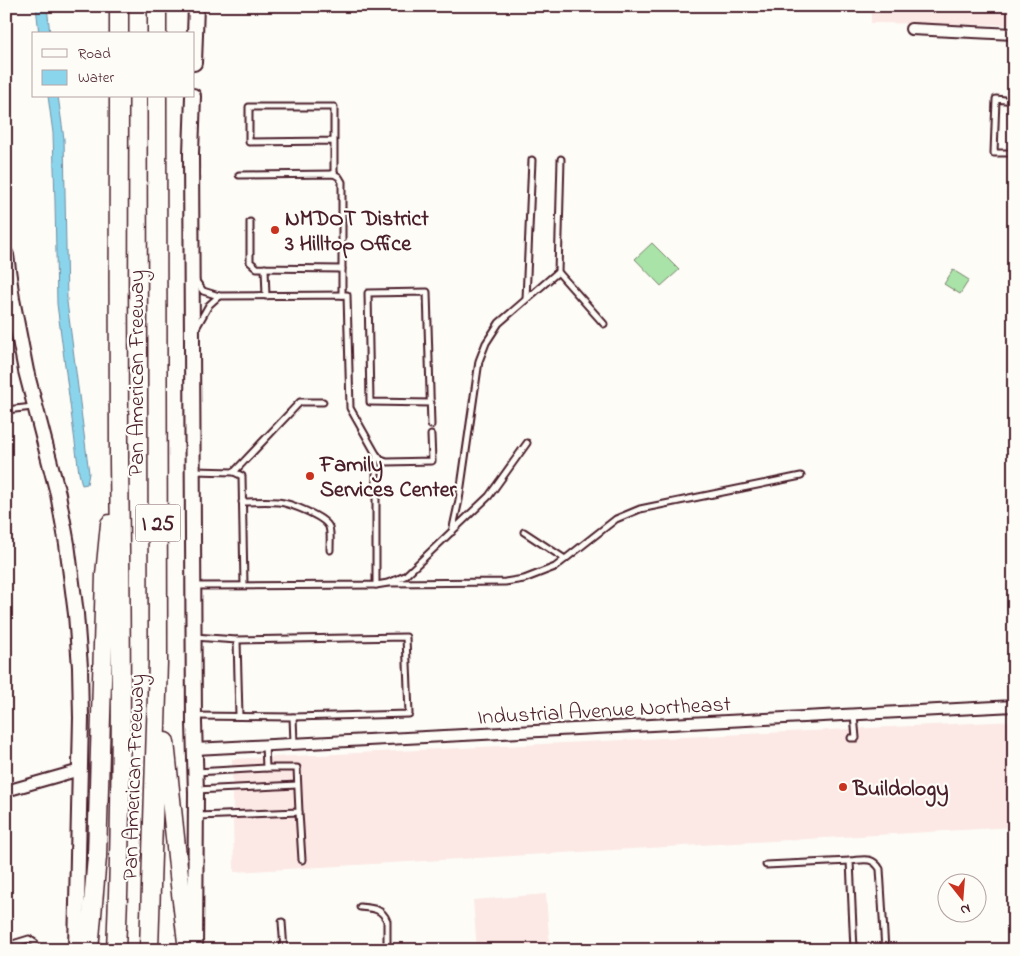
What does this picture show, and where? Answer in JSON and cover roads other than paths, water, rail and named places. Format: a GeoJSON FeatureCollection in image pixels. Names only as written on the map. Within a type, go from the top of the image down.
{"type":"FeatureCollection","features":[{"type":"Feature","properties":{"kind":"highway"},"geometry":{"type":"LineString","coordinates":[[119,6],[119,32]]}},
{"type":"Feature","properties":{"kind":"highway"},"geometry":{"type":"LineString","coordinates":[[157,6],[157,32]]}},
{"type":"Feature","properties":{"kind":"highway","name":"Pan American Freeway"},"geometry":{"type":"LineString","coordinates":[[116,950],[120,858],[121,709],[119,98]]}},
{"type":"Feature","properties":{"kind":"highway","name":"Pan American Freeway"},"geometry":{"type":"LineString","coordinates":[[149,950],[158,662],[157,98]]}},
{"type":"Feature","properties":{"kind":"highway"},"geometry":{"type":"LineString","coordinates":[[89,950],[97,857],[105,575],[119,431]]}},
{"type":"Feature","properties":{"kind":"highway"},"geometry":{"type":"LineString","coordinates":[[158,662],[188,950]]}},
{"type":"Feature","properties":{"kind":"main road"},"geometry":{"type":"LineString","coordinates":[[195,34],[196,6]]}},
{"type":"Feature","properties":{"kind":"main road"},"geometry":{"type":"LineString","coordinates":[[193,98],[191,153],[196,816],[195,950]]}},
{"type":"Feature","properties":{"kind":"main road"},"geometry":{"type":"LineString","coordinates":[[6,255],[12,299],[26,371]]}},
{"type":"Feature","properties":{"kind":"main road"},"geometry":{"type":"LineString","coordinates":[[6,314],[26,371],[58,494],[75,605],[80,667],[76,950]]}},
{"type":"Feature","properties":{"kind":"street"},"geometry":{"type":"LineString","coordinates":[[911,29],[1014,34]]}},
{"type":"Feature","properties":{"kind":"street","name":"Industrial Avenue Northeast"},"geometry":{"type":"LineString","coordinates":[[195,749],[1014,706]]}},
{"type":"Feature","properties":{"kind":"street"},"geometry":{"type":"LineString","coordinates":[[6,791],[80,770]]}},
{"type":"Feature","properties":{"kind":"lane"},"geometry":{"type":"LineString","coordinates":[[1014,101],[996,100],[994,152],[1014,153]]}},
{"type":"Feature","properties":{"kind":"lane"},"geometry":{"type":"LineString","coordinates":[[334,141],[249,142],[249,107],[334,106],[334,141],[334,174]]}},
{"type":"Feature","properties":{"kind":"lane"},"geometry":{"type":"LineString","coordinates":[[561,159],[558,272],[604,324]]}},
{"type":"Feature","properties":{"kind":"lane"},"geometry":{"type":"LineString","coordinates":[[526,299],[532,160]]}},
{"type":"Feature","properties":{"kind":"lane"},"geometry":{"type":"LineString","coordinates":[[239,175],[334,174],[339,177],[342,182],[342,295]]}},
{"type":"Feature","properties":{"kind":"lane"},"geometry":{"type":"LineString","coordinates":[[250,222],[250,262],[257,268],[342,268]]}},
{"type":"Feature","properties":{"kind":"lane"},"geometry":{"type":"LineString","coordinates":[[266,268],[266,296]]}},
{"type":"Feature","properties":{"kind":"lane"},"geometry":{"type":"LineString","coordinates":[[451,532],[459,500],[479,361],[486,343],[499,323],[558,272]]}},
{"type":"Feature","properties":{"kind":"lane"},"geometry":{"type":"LineString","coordinates":[[192,275],[203,291],[219,296],[347,295],[350,408],[376,454],[381,460],[388,462],[432,461],[431,435]]}},
{"type":"Feature","properties":{"kind":"lane"},"geometry":{"type":"LineString","coordinates":[[431,403],[370,402],[368,293],[427,292],[431,403],[431,425]]}},
{"type":"Feature","properties":{"kind":"lane"},"geometry":{"type":"LineString","coordinates":[[192,336],[209,305],[219,296]]}},
{"type":"Feature","properties":{"kind":"lane"},"geometry":{"type":"LineString","coordinates":[[234,472],[300,402],[323,402]]}},
{"type":"Feature","properties":{"kind":"lane"},"geometry":{"type":"LineString","coordinates":[[6,410],[36,407]]}},
{"type":"Feature","properties":{"kind":"lane"},"geometry":{"type":"LineString","coordinates":[[388,583],[405,576],[489,496],[527,443]]}},
{"type":"Feature","properties":{"kind":"lane"},"geometry":{"type":"LineString","coordinates":[[376,454],[376,585]]}},
{"type":"Feature","properties":{"kind":"lane"},"geometry":{"type":"LineString","coordinates":[[194,471],[234,472],[242,476],[244,585]]}},
{"type":"Feature","properties":{"kind":"lane"},"geometry":{"type":"LineString","coordinates":[[193,586],[376,585],[388,583],[504,582],[524,579],[555,567],[616,519],[640,509],[801,476]]}},
{"type":"Feature","properties":{"kind":"lane"},"geometry":{"type":"LineString","coordinates":[[242,502],[280,502],[313,514],[325,521],[328,526],[330,550]]}},
{"type":"Feature","properties":{"kind":"lane"},"geometry":{"type":"LineString","coordinates":[[524,532],[565,559]]}},
{"type":"Feature","properties":{"kind":"lane"},"geometry":{"type":"LineString","coordinates":[[194,637],[237,640],[406,637],[409,714],[292,717],[194,716]]}},
{"type":"Feature","properties":{"kind":"lane"},"geometry":{"type":"LineString","coordinates":[[237,640],[239,716]]}},
{"type":"Feature","properties":{"kind":"lane"},"geometry":{"type":"LineString","coordinates":[[851,738],[856,738],[854,715]]}},
{"type":"Feature","properties":{"kind":"lane"},"geometry":{"type":"LineString","coordinates":[[292,717],[294,744]]}},
{"type":"Feature","properties":{"kind":"lane"},"geometry":{"type":"LineString","coordinates":[[265,745],[266,768]]}},
{"type":"Feature","properties":{"kind":"lane"},"geometry":{"type":"LineString","coordinates":[[195,772],[297,768],[302,860]]}},
{"type":"Feature","properties":{"kind":"lane"},"geometry":{"type":"LineString","coordinates":[[195,790],[297,785]]}},
{"type":"Feature","properties":{"kind":"lane"},"geometry":{"type":"LineString","coordinates":[[196,816],[299,812]]}},
{"type":"Feature","properties":{"kind":"lane"},"geometry":{"type":"LineString","coordinates":[[766,865],[871,859],[877,863],[880,869],[885,950]]}},
{"type":"Feature","properties":{"kind":"lane"},"geometry":{"type":"LineString","coordinates":[[850,860],[854,950]]}},
{"type":"Feature","properties":{"kind":"lane"},"geometry":{"type":"LineString","coordinates":[[360,907],[379,910],[386,917],[387,950]]}},
{"type":"Feature","properties":{"kind":"lane"},"geometry":{"type":"LineString","coordinates":[[282,922],[284,950]]}},
{"type":"Feature","properties":{"kind":"lane"},"geometry":{"type":"LineString","coordinates":[[6,946],[29,938],[35,943],[36,950]]}},
{"type":"Feature","properties":{"kind":"water"},"geometry":{"type":"Polygon","coordinates":[[[36,6],[47,6],[50,32],[39,32],[36,6]]]}},
{"type":"Feature","properties":{"kind":"water"},"geometry":{"type":"Polygon","coordinates":[[[48,98],[58,98],[64,139],[67,302],[89,473],[87,484],[82,485],[57,304],[53,133],[48,98]]]}},
{"type":"Feature","properties":{"kind":"place","name":"NMDOT District 3 Hilltop Office"},"geometry":{"type":"Point","coordinates":[275,230]}},
{"type":"Feature","properties":{"kind":"place","name":"Family Services Center"},"geometry":{"type":"Point","coordinates":[310,476]}},
{"type":"Feature","properties":{"kind":"place","name":"Buildology"},"geometry":{"type":"Point","coordinates":[843,787]}}]}
